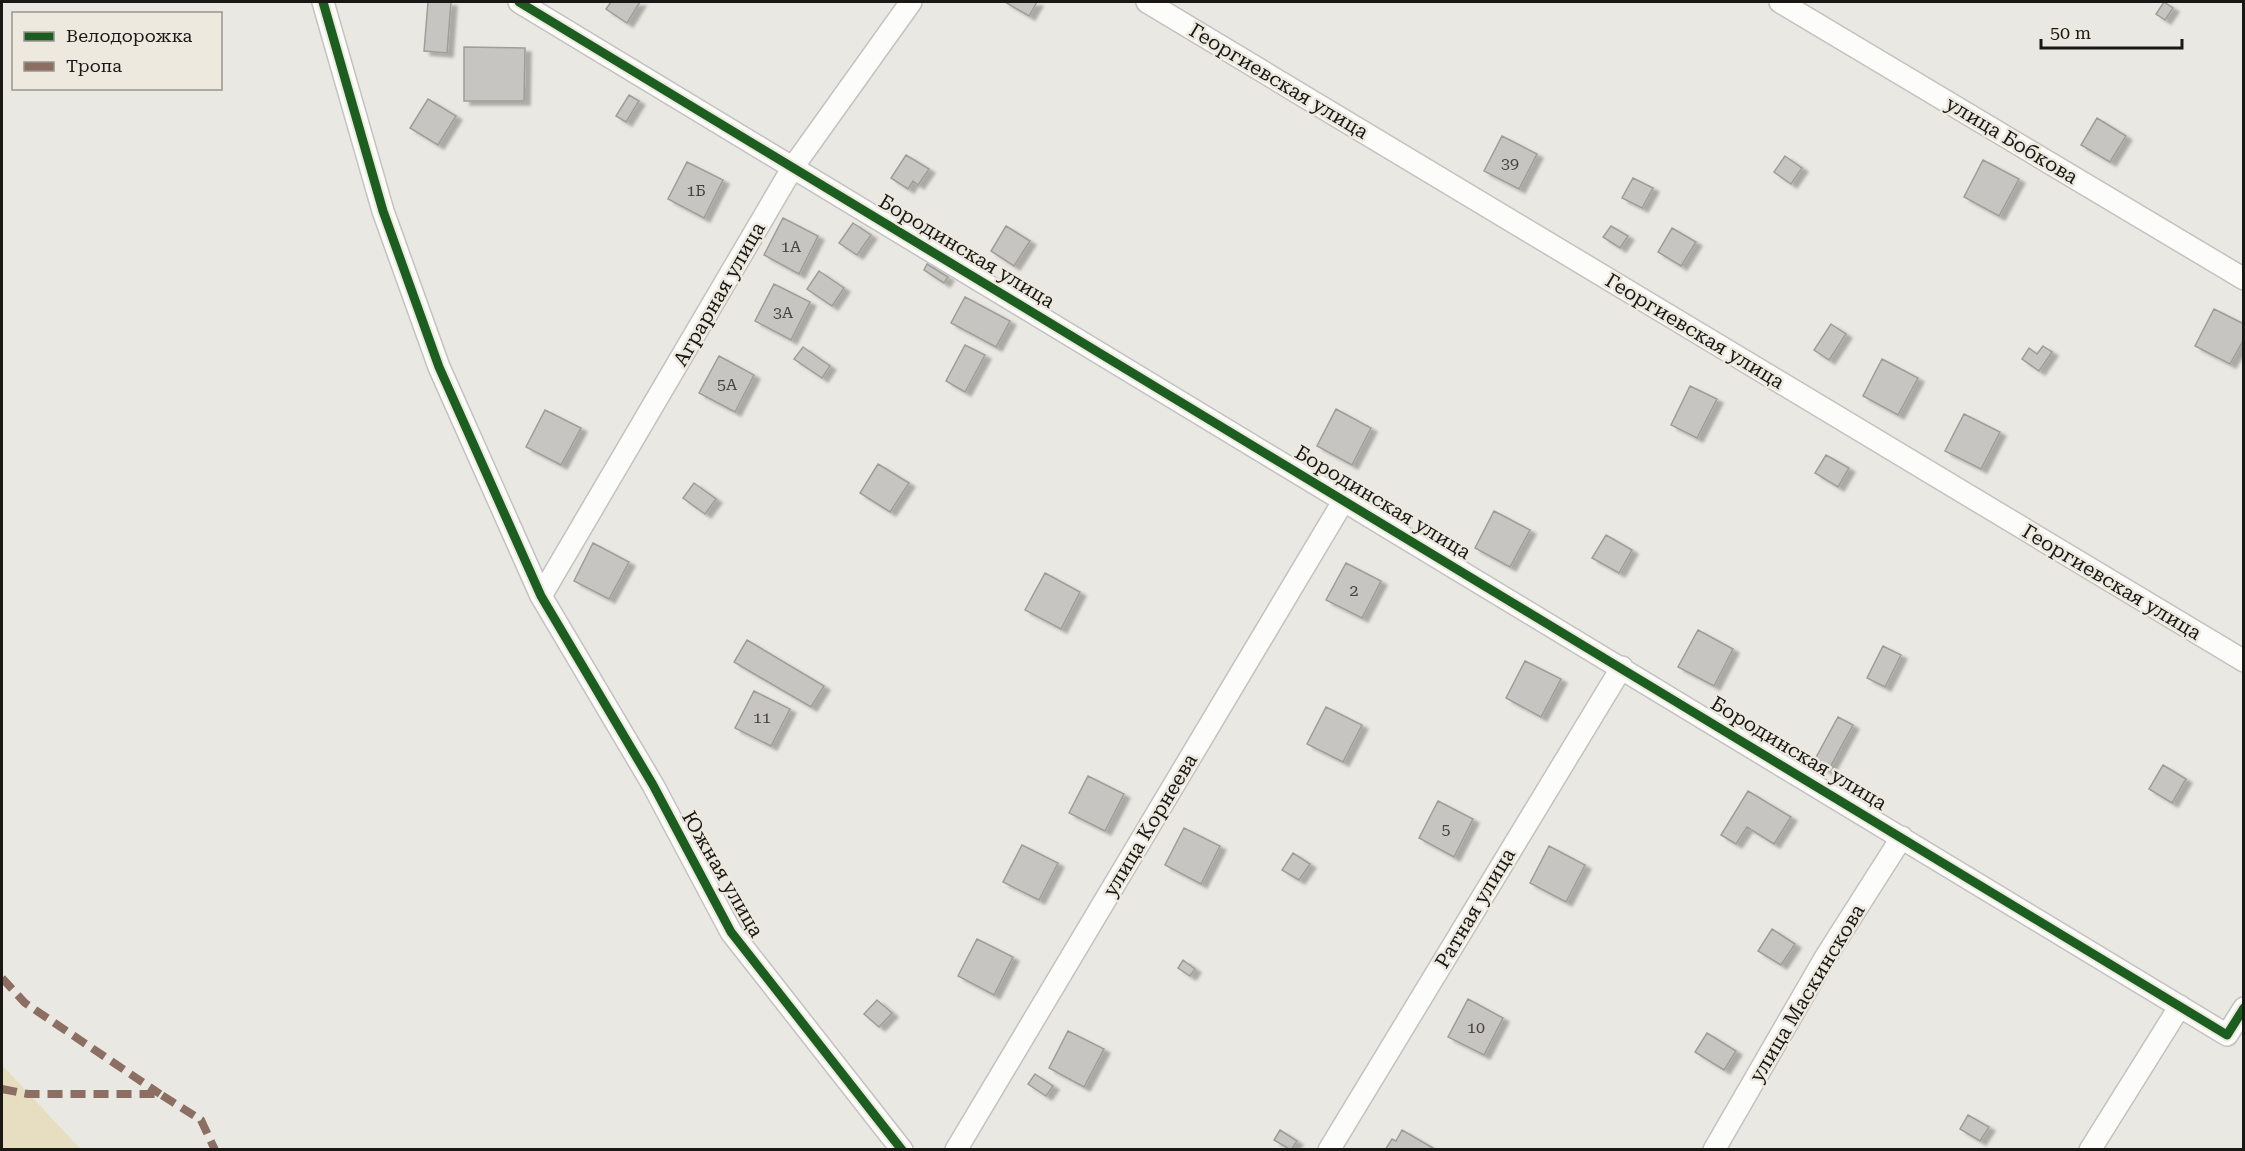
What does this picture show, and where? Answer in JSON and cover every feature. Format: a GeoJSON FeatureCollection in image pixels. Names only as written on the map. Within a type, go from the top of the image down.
{"type":"FeatureCollection","features":[{"type":"Feature","properties":{"kind":"street","name":"Южная улица"},"geometry":{"type":"LineString","coordinates":[[323,2],[383,211],[439,367],[541,596],[653,785],[731,932],[902,1149]]}},
{"type":"Feature","properties":{"kind":"street","name":"Бородинская улица"},"geometry":{"type":"LineString","coordinates":[[519,2],[2227,1035],[2244,1008]]}},
{"type":"Feature","properties":{"kind":"street","name":"Аграрная улица"},"geometry":{"type":"LineString","coordinates":[[541,596],[793,167],[910,2]]}},
{"type":"Feature","properties":{"kind":"street","name":"Георгиевская улица"},"geometry":{"type":"LineString","coordinates":[[1147,2],[2244,661]]}},
{"type":"Feature","properties":{"kind":"street","name":"улица Бобкова"},"geometry":{"type":"LineString","coordinates":[[1780,2],[2244,279]]}},
{"type":"Feature","properties":{"kind":"street","name":"улица Корнеева"},"geometry":{"type":"LineString","coordinates":[[956,1149],[1344,500]]}},
{"type":"Feature","properties":{"kind":"street","name":"Ратная улица"},"geometry":{"type":"LineString","coordinates":[[1329,1149],[1622,667]]}},
{"type":"Feature","properties":{"kind":"street","name":"улица Маскинскова"},"geometry":{"type":"LineString","coordinates":[[1714,1149],[1825,958],[1902,837]]}},
{"type":"Feature","properties":{"kind":"street"},"geometry":{"type":"LineString","coordinates":[[2090,1149],[2180,1006]]}},
{"type":"Feature","properties":{"kind":"shaded area"},"geometry":{"type":"Polygon","coordinates":[[[2,1065],[72,1140],[81,1149],[2,1149],[2,1065]]]}},
{"type":"Feature","properties":{"kind":"building"},"geometry":{"type":"Polygon","coordinates":[[[428,2],[451,2],[447,53],[424,51],[428,2]]]}},
{"type":"Feature","properties":{"kind":"building"},"geometry":{"type":"Polygon","coordinates":[[[611,2],[640,2],[627,23],[606,9],[611,2]]]}},
{"type":"Feature","properties":{"kind":"building"},"geometry":{"type":"Polygon","coordinates":[[[1005,2],[1037,2],[1029,16],[1005,2]]]}},
{"type":"Feature","properties":{"kind":"building"},"geometry":{"type":"Polygon","coordinates":[[[2164,2],[2173,8],[2165,20],[2156,14],[2164,2]]]}},
{"type":"Feature","properties":{"kind":"building"},"geometry":{"type":"Polygon","coordinates":[[[464,47],[525,48],[524,101],[464,101],[464,47]]]}},
{"type":"Feature","properties":{"kind":"building"},"geometry":{"type":"Polygon","coordinates":[[[629,95],[639,101],[626,122],[616,116],[629,95]]]}},
{"type":"Feature","properties":{"kind":"building"},"geometry":{"type":"Polygon","coordinates":[[[428,99],[456,116],[438,145],[410,128],[428,99]]]}},
{"type":"Feature","properties":{"kind":"building"},"geometry":{"type":"Polygon","coordinates":[[[2097,118],[2126,136],[2110,162],[2081,145],[2097,118]]]}},
{"type":"Feature","properties":{"kind":"building"},"geometry":{"type":"Polygon","coordinates":[[[1502,136],[1537,154],[1519,189],[1484,171],[1502,136]]]}},
{"type":"Feature","properties":{"kind":"building"},"geometry":{"type":"Polygon","coordinates":[[[906,155],[929,169],[918,185],[913,181],[908,189],[891,178],[906,155]]]}},
{"type":"Feature","properties":{"kind":"building"},"geometry":{"type":"Polygon","coordinates":[[[1785,156],[1802,168],[1791,184],[1774,172],[1785,156]]]}},
{"type":"Feature","properties":{"kind":"building"},"geometry":{"type":"Polygon","coordinates":[[[1983,160],[2019,179],[1999,216],[1964,197],[1983,160]]]}},
{"type":"Feature","properties":{"kind":"building"},"geometry":{"type":"Polygon","coordinates":[[[687,162],[723,180],[704,218],[668,199],[687,162]]]}},
{"type":"Feature","properties":{"kind":"building"},"geometry":{"type":"Polygon","coordinates":[[[1633,178],[1653,188],[1642,208],[1622,198],[1633,178]]]}},
{"type":"Feature","properties":{"kind":"building"},"geometry":{"type":"Polygon","coordinates":[[[783,218],[818,236],[799,274],[764,255],[783,218]]]}},
{"type":"Feature","properties":{"kind":"building"},"geometry":{"type":"Polygon","coordinates":[[[853,223],[871,235],[857,255],[839,243],[853,223]]]}},
{"type":"Feature","properties":{"kind":"building"},"geometry":{"type":"Polygon","coordinates":[[[1006,226],[1030,241],[1014,266],[991,251],[1006,226]]]}},
{"type":"Feature","properties":{"kind":"building"},"geometry":{"type":"Polygon","coordinates":[[[1611,226],[1628,236],[1620,248],[1603,237],[1611,226]]]}},
{"type":"Feature","properties":{"kind":"building"},"geometry":{"type":"Polygon","coordinates":[[[1672,228],[1696,242],[1681,266],[1658,252],[1672,228]]]}},
{"type":"Feature","properties":{"kind":"building"},"geometry":{"type":"Polygon","coordinates":[[[927,264],[948,277],[944,283],[924,270],[927,264]]]}},
{"type":"Feature","properties":{"kind":"building"},"geometry":{"type":"Polygon","coordinates":[[[819,271],[844,288],[832,306],[807,289],[819,271]]]}},
{"type":"Feature","properties":{"kind":"building"},"geometry":{"type":"Polygon","coordinates":[[[774,284],[810,302],[791,340],[755,321],[774,284]]]}},
{"type":"Feature","properties":{"kind":"building"},"geometry":{"type":"Polygon","coordinates":[[[965,297],[1010,321],[996,347],[951,323],[965,297]]]}},
{"type":"Feature","properties":{"kind":"building"},"geometry":{"type":"Polygon","coordinates":[[[2214,309],[2244,324],[2244,339],[2230,364],[2195,346],[2214,309]]]}},
{"type":"Feature","properties":{"kind":"building"},"geometry":{"type":"Polygon","coordinates":[[[1831,324],[1846,334],[1829,360],[1814,350],[1831,324]]]}},
{"type":"Feature","properties":{"kind":"building"},"geometry":{"type":"Polygon","coordinates":[[[965,345],[985,355],[965,392],[946,381],[965,345]]]}},
{"type":"Feature","properties":{"kind":"building"},"geometry":{"type":"Polygon","coordinates":[[[2043,346],[2052,352],[2039,371],[2022,359],[2029,348],[2037,354],[2043,346]]]}},
{"type":"Feature","properties":{"kind":"building"},"geometry":{"type":"Polygon","coordinates":[[[803,347],[830,366],[822,378],[794,359],[803,347]]]}},
{"type":"Feature","properties":{"kind":"building"},"geometry":{"type":"Polygon","coordinates":[[[719,356],[754,375],[735,412],[699,393],[719,356]]]}},
{"type":"Feature","properties":{"kind":"building"},"geometry":{"type":"Polygon","coordinates":[[[1882,359],[1918,378],[1898,415],[1863,396],[1882,359]]]}},
{"type":"Feature","properties":{"kind":"building"},"geometry":{"type":"Polygon","coordinates":[[[1690,386],[1717,399],[1697,438],[1671,425],[1690,386]]]}},
{"type":"Feature","properties":{"kind":"building"},"geometry":{"type":"Polygon","coordinates":[[[1336,409],[1371,428],[1352,465],[1317,446],[1336,409]]]}},
{"type":"Feature","properties":{"kind":"building"},"geometry":{"type":"Polygon","coordinates":[[[545,410],[581,428],[561,465],[526,447],[545,410]]]}},
{"type":"Feature","properties":{"kind":"building"},"geometry":{"type":"Polygon","coordinates":[[[1964,414],[2000,432],[1981,469],[1945,451],[1964,414]]]}},
{"type":"Feature","properties":{"kind":"building"},"geometry":{"type":"Polygon","coordinates":[[[1826,455],[1849,468],[1838,487],[1815,473],[1826,455]]]}},
{"type":"Feature","properties":{"kind":"building"},"geometry":{"type":"Polygon","coordinates":[[[878,464],[909,483],[890,512],[860,493],[878,464]]]}},
{"type":"Feature","properties":{"kind":"building"},"geometry":{"type":"Polygon","coordinates":[[[694,483],[716,499],[705,514],[683,498],[694,483]]]}},
{"type":"Feature","properties":{"kind":"building"},"geometry":{"type":"Polygon","coordinates":[[[1494,511],[1530,530],[1510,567],[1475,548],[1494,511]]]}},
{"type":"Feature","properties":{"kind":"building"},"geometry":{"type":"Polygon","coordinates":[[[1606,535],[1632,550],[1619,573],[1592,558],[1606,535]]]}},
{"type":"Feature","properties":{"kind":"building"},"geometry":{"type":"Polygon","coordinates":[[[593,543],[629,562],[609,599],[574,581],[593,543]]]}},
{"type":"Feature","properties":{"kind":"building"},"geometry":{"type":"Polygon","coordinates":[[[1346,563],[1381,581],[1362,618],[1326,600],[1346,563]]]}},
{"type":"Feature","properties":{"kind":"building"},"geometry":{"type":"Polygon","coordinates":[[[1045,573],[1080,592],[1061,629],[1025,610],[1045,573]]]}},
{"type":"Feature","properties":{"kind":"building"},"geometry":{"type":"Polygon","coordinates":[[[1698,630],[1733,649],[1714,686],[1678,667],[1698,630]]]}},
{"type":"Feature","properties":{"kind":"building"},"geometry":{"type":"Polygon","coordinates":[[[747,640],[824,686],[811,707],[734,662],[747,640]]]}},
{"type":"Feature","properties":{"kind":"building"},"geometry":{"type":"Polygon","coordinates":[[[1883,646],[1901,655],[1885,687],[1867,678],[1883,646]]]}},
{"type":"Feature","properties":{"kind":"building"},"geometry":{"type":"Polygon","coordinates":[[[1525,661],[1561,679],[1541,717],[1506,698],[1525,661]]]}},
{"type":"Feature","properties":{"kind":"building"},"geometry":{"type":"Polygon","coordinates":[[[754,691],[790,709],[771,746],[735,728],[754,691]]]}},
{"type":"Feature","properties":{"kind":"building"},"geometry":{"type":"Polygon","coordinates":[[[1326,707],[1362,725],[1343,762],[1307,744],[1326,707]]]}},
{"type":"Feature","properties":{"kind":"building"},"geometry":{"type":"Polygon","coordinates":[[[1838,717],[1853,725],[1828,771],[1813,763],[1838,717]]]}},
{"type":"Feature","properties":{"kind":"building"},"geometry":{"type":"Polygon","coordinates":[[[2163,765],[2186,779],[2172,803],[2149,789],[2163,765]]]}},
{"type":"Feature","properties":{"kind":"building"},"geometry":{"type":"Polygon","coordinates":[[[1088,776],[1124,794],[1105,831],[1069,813],[1088,776]]]}},
{"type":"Feature","properties":{"kind":"building"},"geometry":{"type":"Polygon","coordinates":[[[1748,791],[1791,817],[1774,844],[1747,827],[1736,844],[1721,835],[1748,791]]]}},
{"type":"Feature","properties":{"kind":"building"},"geometry":{"type":"Polygon","coordinates":[[[1438,801],[1473,819],[1454,857],[1419,838],[1438,801]]]}},
{"type":"Feature","properties":{"kind":"building"},"geometry":{"type":"Polygon","coordinates":[[[1184,828],[1220,846],[1201,884],[1165,865],[1184,828]]]}},
{"type":"Feature","properties":{"kind":"building"},"geometry":{"type":"Polygon","coordinates":[[[1022,845],[1058,863],[1039,900],[1003,882],[1022,845]]]}},
{"type":"Feature","properties":{"kind":"building"},"geometry":{"type":"Polygon","coordinates":[[[1549,846],[1585,865],[1566,902],[1530,883],[1549,846]]]}},
{"type":"Feature","properties":{"kind":"building"},"geometry":{"type":"Polygon","coordinates":[[[1293,853],[1310,864],[1299,880],[1282,870],[1293,853]]]}},
{"type":"Feature","properties":{"kind":"building"},"geometry":{"type":"Polygon","coordinates":[[[1772,929],[1795,944],[1781,965],[1758,951],[1772,929]]]}},
{"type":"Feature","properties":{"kind":"building"},"geometry":{"type":"Polygon","coordinates":[[[977,939],[1013,957],[994,995],[958,976],[977,939]]]}},
{"type":"Feature","properties":{"kind":"building"},"geometry":{"type":"Polygon","coordinates":[[[1183,960],[1195,969],[1190,976],[1178,968],[1183,960]]]}},
{"type":"Feature","properties":{"kind":"building"},"geometry":{"type":"Polygon","coordinates":[[[1468,999],[1503,1018],[1484,1055],[1448,1037],[1468,999]]]}},
{"type":"Feature","properties":{"kind":"building"},"geometry":{"type":"Polygon","coordinates":[[[877,1000],[892,1013],[879,1027],[864,1014],[877,1000]]]}},
{"type":"Feature","properties":{"kind":"building"},"geometry":{"type":"Polygon","coordinates":[[[1068,1031],[1104,1049],[1084,1087],[1049,1068],[1068,1031]]]}},
{"type":"Feature","properties":{"kind":"building"},"geometry":{"type":"Polygon","coordinates":[[[1707,1033],[1736,1051],[1724,1070],[1695,1052],[1707,1033]]]}},
{"type":"Feature","properties":{"kind":"building"},"geometry":{"type":"Polygon","coordinates":[[[1035,1074],[1053,1086],[1046,1096],[1028,1084],[1035,1074]]]}},
{"type":"Feature","properties":{"kind":"building"},"geometry":{"type":"Polygon","coordinates":[[[1968,1115],[1989,1127],[1980,1141],[1960,1129],[1968,1115]]]}},
{"type":"Feature","properties":{"kind":"building"},"geometry":{"type":"Polygon","coordinates":[[[1280,1130],[1297,1141],[1291,1150],[1274,1140],[1280,1130]]]}},
{"type":"Feature","properties":{"kind":"building"},"geometry":{"type":"Polygon","coordinates":[[[1402,1130],[1433,1148],[1432,1150],[1385,1150],[1392,1139],[1396,1141],[1402,1130]]]}},
{"type":"Feature","properties":{"kind":"marked path"},"geometry":{"type":"LineString","coordinates":[[2,978],[25,1003],[160,1094]]}},
{"type":"Feature","properties":{"kind":"marked path"},"geometry":{"type":"LineString","coordinates":[[2,1089],[28,1094],[160,1094],[201,1120],[215,1150]]}},
{"type":"Feature","properties":{"kind":"cycle path"},"geometry":{"type":"LineString","coordinates":[[323,2],[383,211],[439,367],[541,596],[653,785],[731,932],[902,1150]]}},
{"type":"Feature","properties":{"kind":"cycle path"},"geometry":{"type":"LineString","coordinates":[[519,2],[2227,1035],[2244,1008]]}}]}
